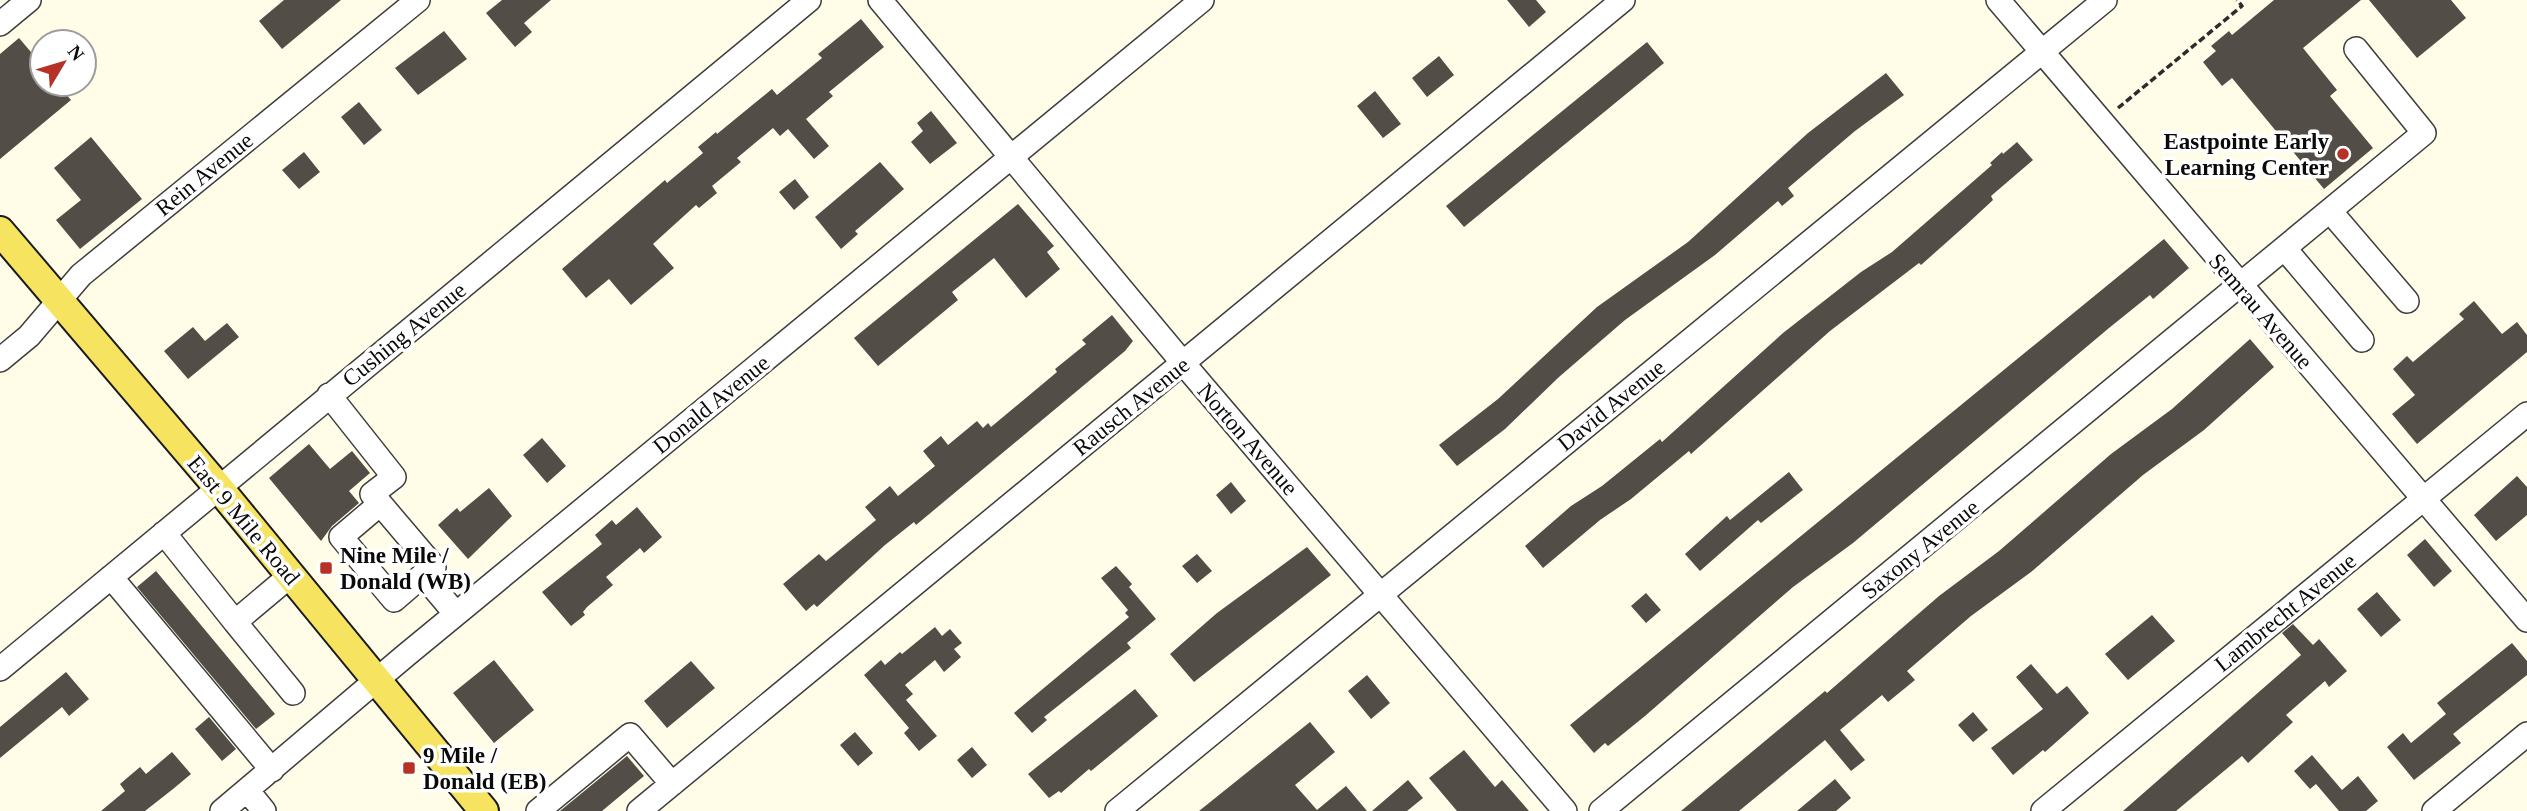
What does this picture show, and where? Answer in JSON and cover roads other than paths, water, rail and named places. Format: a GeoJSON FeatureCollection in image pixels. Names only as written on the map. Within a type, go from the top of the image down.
{"type":"FeatureCollection","features":[{"type":"Feature","properties":{"kind":"main road","name":"East 9 Mile Road"},"geometry":{"type":"LineString","coordinates":[[0,231],[218,487],[376,683],[484,811]]}},
{"type":"Feature","properties":{"kind":"street"},"geometry":{"type":"LineString","coordinates":[[0,24],[29,0]]}},
{"type":"Feature","properties":{"kind":"street","name":"Rein Avenue"},"geometry":{"type":"LineString","coordinates":[[0,360],[29,336],[80,275],[418,0]]}},
{"type":"Feature","properties":{"kind":"street","name":"Cushing Avenue"},"geometry":{"type":"LineString","coordinates":[[0,669],[809,0]]}},
{"type":"Feature","properties":{"kind":"street","name":"Norton Avenue"},"geometry":{"type":"LineString","coordinates":[[880,0],[1183,363],[1564,811]]}},
{"type":"Feature","properties":{"kind":"street","name":"Donald Avenue"},"geometry":{"type":"LineString","coordinates":[[222,811],[456,614],[1202,0]]}},
{"type":"Feature","properties":{"kind":"street","name":"Rausch Avenue"},"geometry":{"type":"LineString","coordinates":[[639,811],[1623,0]]}},
{"type":"Feature","properties":{"kind":"street","name":"Semrau Avenue"},"geometry":{"type":"LineString","coordinates":[[1998,0],[2239,286],[2527,620]]}},
{"type":"Feature","properties":{"kind":"street","name":"David Avenue"},"geometry":{"type":"LineString","coordinates":[[1117,811],[2105,0]]}},
{"type":"Feature","properties":{"kind":"street","name":"Saxony Avenue"},"geometry":{"type":"LineString","coordinates":[[1601,811],[2424,133],[2356,49]]}},
{"type":"Feature","properties":{"kind":"street"},"geometry":{"type":"LineString","coordinates":[[2330,211],[2407,301]]}},
{"type":"Feature","properties":{"kind":"street"},"geometry":{"type":"LineString","coordinates":[[2284,249],[2362,340]]}},
{"type":"Feature","properties":{"kind":"street"},"geometry":{"type":"LineString","coordinates":[[329,396],[394,477],[372,494],[433,567],[394,600],[341,537],[380,504]]}},
{"type":"Feature","properties":{"kind":"street","name":"Lambrecht Avenue"},"geometry":{"type":"LineString","coordinates":[[2043,811],[2527,414]]}},
{"type":"Feature","properties":{"kind":"street"},"geometry":{"type":"LineString","coordinates":[[164,533],[293,693]]}},
{"type":"Feature","properties":{"kind":"street"},"geometry":{"type":"LineString","coordinates":[[235,622],[291,575]]}},
{"type":"Feature","properties":{"kind":"street"},"geometry":{"type":"LineString","coordinates":[[423,575],[456,614]]}},
{"type":"Feature","properties":{"kind":"street"},"geometry":{"type":"LineString","coordinates":[[111,577],[272,770]]}},
{"type":"Feature","properties":{"kind":"street"},"geometry":{"type":"LineString","coordinates":[[2434,811],[2527,734]]}},
{"type":"Feature","properties":{"kind":"street"},"geometry":{"type":"LineString","coordinates":[[538,811],[630,735],[672,784]]}},
{"type":"Feature","properties":{"kind":"street"},"geometry":{"type":"LineString","coordinates":[[247,790],[264,811]]}},
{"type":"Feature","properties":{"kind":"place","name":"Eastpointe Early Learning Center"},"geometry":{"type":"Point","coordinates":[2343,154]}},
{"type":"Feature","properties":{"kind":"place","name":"Nine Mile / Donald (WB)"},"geometry":{"type":"Point","coordinates":[326,568]}},
{"type":"Feature","properties":{"kind":"place","name":"9 Mile / Donald (EB)"},"geometry":{"type":"Point","coordinates":[409,768]}}]}
